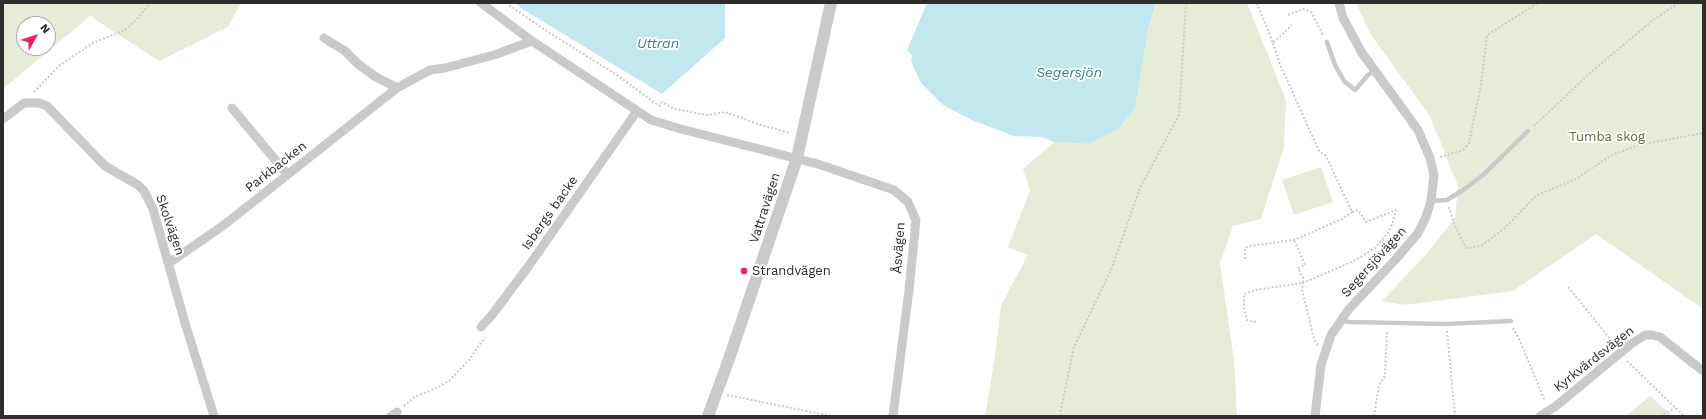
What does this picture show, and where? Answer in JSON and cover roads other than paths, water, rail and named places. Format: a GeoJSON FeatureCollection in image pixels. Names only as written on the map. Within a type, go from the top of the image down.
{"type":"FeatureCollection","features":[{"type":"Feature","properties":{"kind":"street"},"geometry":{"type":"LineString","coordinates":[[481,3],[532,41],[651,120],[797,158]]}},
{"type":"Feature","properties":{"kind":"street","name":"Vattravägen"},"geometry":{"type":"LineString","coordinates":[[708,416],[797,158],[831,3]]}},
{"type":"Feature","properties":{"kind":"street","name":"Segersjövägen"},"geometry":{"type":"LineString","coordinates":[[1315,416],[1322,360],[1331,335],[1349,308],[1395,260],[1418,233],[1426,217],[1431,201],[1434,175],[1424,140],[1362,53],[1343,18],[1339,3]]}},
{"type":"Feature","properties":{"kind":"street"},"geometry":{"type":"LineString","coordinates":[[324,38],[345,51],[358,64],[376,77],[397,88]]}},
{"type":"Feature","properties":{"kind":"street","name":"Parkbacken"},"geometry":{"type":"LineString","coordinates":[[169,264],[224,225],[397,88],[430,70],[445,68],[494,56],[532,41]]}},
{"type":"Feature","properties":{"kind":"street","name":"Skolvägen"},"geometry":{"type":"LineString","coordinates":[[3,119],[24,103],[39,103],[47,106],[105,166],[125,176],[141,188],[153,209],[184,323],[214,416]]}},
{"type":"Feature","properties":{"kind":"street"},"geometry":{"type":"LineString","coordinates":[[232,108],[287,174]]}},
{"type":"Feature","properties":{"kind":"street","name":"Isbergs backe"},"geometry":{"type":"LineString","coordinates":[[481,327],[492,315],[528,267],[637,111]]}},
{"type":"Feature","properties":{"kind":"street","name":"Åsvägen"},"geometry":{"type":"LineString","coordinates":[[797,158],[894,190],[908,202],[916,220],[909,290],[893,416]]}},
{"type":"Feature","properties":{"kind":"street","name":"Kyrkvärdsvägen"},"geometry":{"type":"LineString","coordinates":[[1540,416],[1631,344],[1645,335],[1660,337],[1668,342],[1703,372]]}},
{"type":"Feature","properties":{"kind":"lane"},"geometry":{"type":"LineString","coordinates":[[1327,42],[1335,64],[1344,81],[1355,90],[1368,75],[1375,70]]}},
{"type":"Feature","properties":{"kind":"lane"},"geometry":{"type":"LineString","coordinates":[[1431,201],[1447,200],[1464,190],[1483,175],[1528,131]]}},
{"type":"Feature","properties":{"kind":"lane"},"geometry":{"type":"LineString","coordinates":[[1340,321],[1446,324],[1511,322]]}},
{"type":"Feature","properties":{"kind":"water","name":"Uttran"},"geometry":{"type":"Polygon","coordinates":[[[515,3],[725,3],[725,38],[662,94],[524,10],[515,3]]]}},
{"type":"Feature","properties":{"kind":"water","name":"Segersjön"},"geometry":{"type":"Polygon","coordinates":[[[927,3],[1156,3],[1148,30],[1135,108],[1118,129],[1088,144],[1054,142],[1042,137],[1014,136],[974,121],[943,105],[921,83],[911,61],[912,55],[907,50],[927,3]]]}},
{"type":"Feature","properties":{"kind":"place","name":"Strandvägen"},"geometry":{"type":"Point","coordinates":[744,271]}},
{"type":"Feature","properties":{"kind":"park label","name":"Tumba skog"},"geometry":{"type":"Point","coordinates":[1607,137]}}]}
